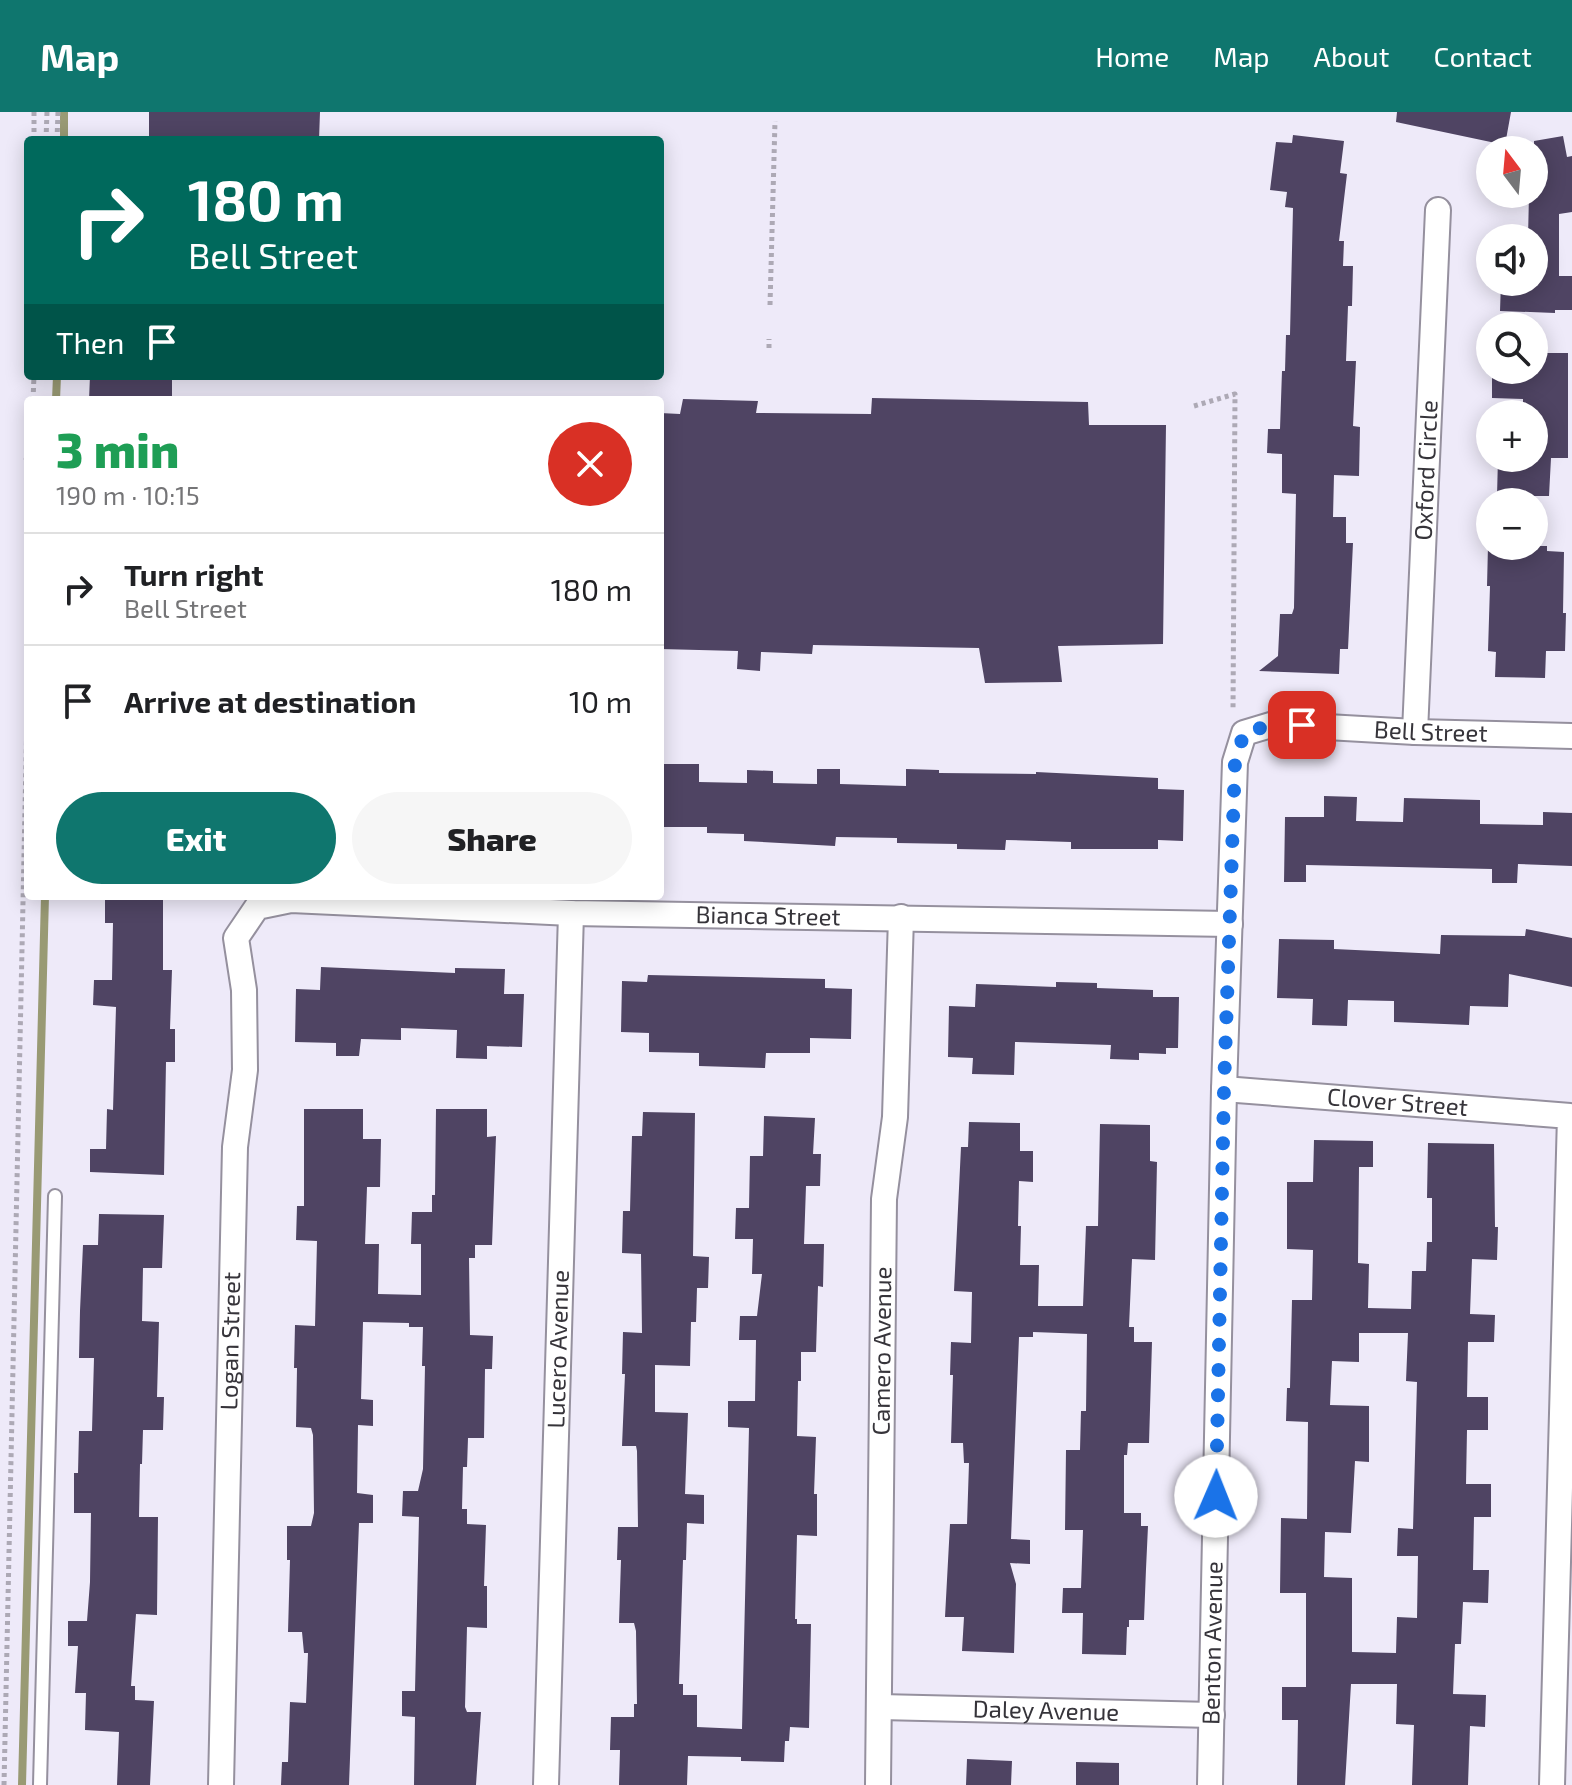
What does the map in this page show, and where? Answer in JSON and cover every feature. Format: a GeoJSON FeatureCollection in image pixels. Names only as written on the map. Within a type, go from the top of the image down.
{"type":"FeatureCollection","features":[{"type":"Feature","properties":{"kind":"street","name":"Oxford Circle"},"geometry":{"type":"LineString","coordinates":[[1415,732],[1438,210]]}},
{"type":"Feature","properties":{"kind":"street","name":"Bell Street"},"geometry":{"type":"LineString","coordinates":[[1244,733],[1274,724],[1572,736]]}},
{"type":"Feature","properties":{"kind":"street","name":"Benton Avenue"},"geometry":{"type":"LineString","coordinates":[[1210,1785],[1224,1089],[1235,762],[1244,733]]}},
{"type":"Feature","properties":{"kind":"street","name":"Bianca Street"},"geometry":{"type":"LineString","coordinates":[[257,907],[291,900],[571,913],[1230,924]]}},
{"type":"Feature","properties":{"kind":"street","name":"Logan Street"},"geometry":{"type":"LineString","coordinates":[[221,1785],[235,1147],[245,1070],[244,990],[236,938],[257,907]]}},
{"type":"Feature","properties":{"kind":"street","name":"Lucero Avenue"},"geometry":{"type":"LineString","coordinates":[[546,1785],[571,913]]}},
{"type":"Feature","properties":{"kind":"street","name":"Camero Avenue"},"geometry":{"type":"LineString","coordinates":[[878,1785],[884,1199],[895,1117],[901,917]]}},
{"type":"Feature","properties":{"kind":"street","name":"Clover Street"},"geometry":{"type":"LineString","coordinates":[[1224,1089],[1570,1116]]}},
{"type":"Feature","properties":{"kind":"street"},"geometry":{"type":"LineString","coordinates":[[1552,1785],[1563,1719],[1570,1116]]}},
{"type":"Feature","properties":{"kind":"street","name":"Daley Avenue"},"geometry":{"type":"LineString","coordinates":[[880,1707],[1212,1715]]}},
{"type":"Feature","properties":{"kind":"lane"},"geometry":{"type":"LineString","coordinates":[[40,1785],[55,1196]]}},
{"type":"Feature","properties":{"kind":"path"},"geometry":{"type":"LineString","coordinates":[[34,112],[34,136]]}},
{"type":"Feature","properties":{"kind":"path"},"geometry":{"type":"LineString","coordinates":[[46,136],[47,112]]}},
{"type":"Feature","properties":{"kind":"path"},"geometry":{"type":"LineString","coordinates":[[57,136],[58,112]]}},
{"type":"Feature","properties":{"kind":"path"},"geometry":{"type":"LineString","coordinates":[[770,305],[775,121]]}},
{"type":"Feature","properties":{"kind":"path"},"geometry":{"type":"LineString","coordinates":[[769,339],[769,348]]}},
{"type":"Feature","properties":{"kind":"path"},"geometry":{"type":"LineString","coordinates":[[1194,406],[1235,394],[1233,709]]}},
{"type":"Feature","properties":{"kind":"path"},"geometry":{"type":"LineString","coordinates":[[4,1785],[24,856]]}},
{"type":"Feature","properties":{"kind":"building"},"geometry":{"type":"Polygon","coordinates":[[[149,112],[320,112],[319,136],[149,136],[149,112]]]}},
{"type":"Feature","properties":{"kind":"building"},"geometry":{"type":"Polygon","coordinates":[[[1397,112],[1511,112],[1507,136],[1476,136],[1476,139],[1396,122],[1397,112]]]}},
{"type":"Feature","properties":{"kind":"building"},"geometry":{"type":"Polygon","coordinates":[[[1293,135],[1344,141],[1340,173],[1347,174],[1339,241],[1344,241],[1343,266],[1353,266],[1346,361],[1356,361],[1353,426],[1360,427],[1359,476],[1334,475],[1333,517],[1346,517],[1346,543],[1353,543],[1348,649],[1340,649],[1339,674],[1259,671],[1278,656],[1280,614],[1292,614],[1294,608],[1296,494],[1282,493],[1282,454],[1267,453],[1268,429],[1280,429],[1282,371],[1285,371],[1286,335],[1290,335],[1293,208],[1285,207],[1287,192],[1270,190],[1276,142],[1292,143],[1293,135]]]}},
{"type":"Feature","properties":{"kind":"building"},"geometry":{"type":"Polygon","coordinates":[[[1563,136],[1567,157],[1572,156],[1572,212],[1559,214],[1559,276],[1572,276],[1572,310],[1555,310],[1555,313],[1500,311],[1501,296],[1548,296],[1548,224],[1528,224],[1529,208],[1548,208],[1548,139],[1563,136]]]}},
{"type":"Feature","properties":{"kind":"building"},"geometry":{"type":"Polygon","coordinates":[[[1548,353],[1568,353],[1568,458],[1548,458],[1548,400],[1492,398],[1492,384],[1548,384],[1548,353]]]}},
{"type":"Feature","properties":{"kind":"building"},"geometry":{"type":"Polygon","coordinates":[[[90,380],[172,380],[172,396],[89,396],[90,380]]]}},
{"type":"Feature","properties":{"kind":"building"},"geometry":{"type":"Polygon","coordinates":[[[872,398],[1088,402],[1089,425],[1166,425],[1163,644],[1058,646],[1062,682],[985,683],[979,648],[813,645],[812,654],[761,652],[760,671],[737,669],[738,651],[664,649],[664,413],[680,414],[683,399],[758,401],[756,413],[871,414],[872,398]]]}},
{"type":"Feature","properties":{"kind":"building"},"geometry":{"type":"Polygon","coordinates":[[[1548,458],[1551,458],[1549,496],[1548,488],[1497,488],[1498,472],[1548,472],[1548,458]]]}},
{"type":"Feature","properties":{"kind":"building"},"geometry":{"type":"Polygon","coordinates":[[[1548,551],[1564,552],[1565,651],[1546,651],[1545,678],[1495,677],[1496,652],[1488,651],[1490,586],[1487,586],[1488,560],[1548,560],[1548,551]]]}},
{"type":"Feature","properties":{"kind":"building"},"geometry":{"type":"Polygon","coordinates":[[[664,764],[699,764],[699,782],[747,783],[747,770],[773,771],[773,783],[817,784],[817,769],[840,769],[840,784],[906,786],[906,769],[939,770],[939,773],[1036,772],[1158,778],[1158,789],[1184,790],[1183,841],[1158,840],[1158,849],[1071,849],[1071,842],[1006,840],[1005,850],[957,849],[957,844],[897,843],[897,838],[836,837],[835,846],[744,841],[744,834],[707,833],[707,827],[664,827],[664,764]]]}},
{"type":"Feature","properties":{"kind":"building"},"geometry":{"type":"Polygon","coordinates":[[[1324,796],[1357,797],[1356,821],[1403,822],[1404,798],[1480,800],[1480,824],[1543,825],[1543,812],[1572,813],[1572,866],[1518,864],[1517,883],[1492,883],[1492,869],[1306,865],[1306,882],[1284,882],[1285,817],[1324,817],[1324,796]]]}},
{"type":"Feature","properties":{"kind":"building"},"geometry":{"type":"Polygon","coordinates":[[[105,900],[163,900],[163,970],[172,970],[170,1029],[175,1029],[175,1062],[166,1062],[164,1175],[90,1172],[90,1149],[106,1149],[107,1109],[113,1110],[116,1007],[93,1005],[94,980],[112,980],[113,923],[105,923],[105,900]]]}},
{"type":"Feature","properties":{"kind":"building"},"geometry":{"type":"Polygon","coordinates":[[[1526,929],[1572,938],[1572,987],[1509,974],[1508,1007],[1470,1006],[1469,1025],[1394,1022],[1394,1001],[1348,1000],[1347,1026],[1312,1025],[1313,999],[1277,998],[1279,939],[1334,940],[1334,949],[1440,954],[1441,935],[1525,936],[1526,929]]]}},
{"type":"Feature","properties":{"kind":"building"},"geometry":{"type":"Polygon","coordinates":[[[321,967],[455,973],[455,968],[505,969],[504,994],[524,994],[522,1047],[487,1046],[487,1059],[456,1058],[457,1030],[401,1028],[401,1040],[361,1039],[359,1056],[336,1056],[336,1043],[295,1042],[296,989],[320,990],[321,967]]]}},
{"type":"Feature","properties":{"kind":"building"},"geometry":{"type":"Polygon","coordinates":[[[648,975],[825,979],[825,988],[852,989],[851,1039],[810,1038],[810,1053],[766,1053],[765,1068],[699,1066],[699,1053],[649,1052],[649,1033],[621,1032],[622,981],[647,982],[648,975]]]}},
{"type":"Feature","properties":{"kind":"building"},"geometry":{"type":"Polygon","coordinates":[[[1056,982],[1097,983],[1097,988],[1153,990],[1153,997],[1179,997],[1178,1048],[1166,1048],[1166,1054],[1139,1053],[1139,1060],[1110,1059],[1111,1045],[1015,1042],[1014,1075],[972,1074],[973,1058],[948,1057],[949,1006],[975,1007],[976,984],[1056,987],[1056,982]]]}},
{"type":"Feature","properties":{"kind":"building"},"geometry":{"type":"Polygon","coordinates":[[[304,1109],[363,1109],[363,1139],[381,1139],[380,1187],[367,1187],[365,1244],[379,1244],[378,1294],[421,1295],[421,1244],[411,1244],[412,1212],[432,1212],[436,1109],[487,1109],[487,1137],[496,1136],[492,1245],[475,1245],[475,1258],[469,1258],[470,1335],[493,1336],[492,1369],[485,1369],[484,1438],[468,1438],[467,1467],[463,1467],[462,1509],[467,1509],[467,1524],[486,1525],[484,1586],[487,1586],[487,1628],[467,1627],[465,1707],[467,1712],[481,1712],[476,1785],[414,1785],[415,1717],[402,1716],[402,1691],[415,1691],[419,1517],[402,1516],[403,1491],[418,1491],[423,1469],[423,1327],[409,1327],[409,1323],[363,1322],[361,1399],[373,1400],[373,1426],[358,1425],[357,1493],[373,1495],[373,1523],[359,1523],[349,1785],[281,1785],[282,1762],[288,1762],[290,1702],[306,1703],[308,1653],[304,1653],[302,1632],[288,1632],[290,1560],[287,1560],[287,1526],[311,1526],[314,1513],[313,1435],[311,1428],[296,1427],[297,1368],[294,1368],[295,1325],[315,1326],[317,1241],[296,1240],[297,1206],[304,1206],[304,1109]]]}},
{"type":"Feature","properties":{"kind":"building"},"geometry":{"type":"Polygon","coordinates":[[[643,1112],[695,1113],[693,1256],[709,1257],[708,1288],[697,1288],[696,1322],[691,1322],[690,1366],[655,1365],[655,1412],[688,1413],[685,1494],[704,1495],[704,1524],[687,1523],[679,1684],[683,1684],[683,1695],[697,1695],[697,1727],[742,1729],[749,1428],[728,1427],[728,1401],[755,1401],[756,1340],[739,1340],[740,1316],[757,1316],[762,1274],[752,1274],[753,1239],[735,1239],[736,1208],[749,1208],[750,1156],[763,1156],[764,1116],[815,1118],[813,1154],[821,1154],[820,1186],[806,1186],[804,1244],[824,1244],[823,1287],[818,1286],[816,1352],[801,1352],[801,1381],[798,1381],[797,1436],[816,1437],[814,1494],[817,1494],[817,1536],[797,1535],[795,1619],[797,1624],[811,1624],[809,1728],[790,1727],[789,1741],[785,1741],[784,1762],[688,1756],[687,1785],[619,1785],[620,1750],[610,1750],[611,1717],[634,1717],[634,1704],[637,1704],[636,1631],[634,1623],[619,1623],[621,1560],[617,1560],[618,1527],[638,1527],[637,1451],[636,1446],[622,1446],[625,1374],[622,1374],[623,1332],[642,1333],[641,1254],[622,1253],[623,1211],[630,1211],[632,1136],[642,1136],[643,1112]]]}},
{"type":"Feature","properties":{"kind":"building"},"geometry":{"type":"Polygon","coordinates":[[[969,1122],[1020,1123],[1020,1151],[1033,1151],[1033,1182],[1019,1181],[1018,1226],[1021,1226],[1020,1265],[1039,1265],[1038,1306],[1083,1306],[1086,1226],[1098,1226],[1100,1124],[1150,1125],[1150,1161],[1157,1162],[1155,1260],[1132,1259],[1129,1327],[1134,1327],[1134,1342],[1152,1342],[1149,1443],[1128,1443],[1127,1455],[1124,1455],[1124,1513],[1141,1513],[1141,1526],[1148,1526],[1144,1620],[1129,1620],[1126,1655],[1082,1654],[1083,1613],[1062,1613],[1063,1588],[1081,1588],[1083,1530],[1065,1530],[1066,1450],[1080,1450],[1081,1411],[1086,1411],[1087,1334],[1033,1332],[1033,1337],[1019,1337],[1011,1539],[1030,1540],[1030,1564],[1010,1563],[1016,1584],[1014,1653],[962,1651],[964,1617],[945,1617],[950,1524],[967,1524],[969,1463],[964,1463],[963,1443],[951,1443],[953,1375],[950,1375],[951,1342],[971,1343],[972,1292],[954,1291],[961,1147],[968,1147],[969,1122]]]}},
{"type":"Feature","properties":{"kind":"building"},"geometry":{"type":"Polygon","coordinates":[[[1314,1140],[1373,1141],[1373,1167],[1359,1167],[1358,1263],[1369,1264],[1368,1308],[1411,1309],[1412,1271],[1426,1271],[1427,1242],[1432,1242],[1432,1198],[1427,1198],[1428,1143],[1494,1144],[1497,1260],[1472,1259],[1470,1314],[1495,1315],[1494,1342],[1468,1342],[1467,1397],[1488,1397],[1488,1430],[1467,1430],[1466,1484],[1491,1484],[1491,1517],[1474,1517],[1473,1570],[1489,1570],[1488,1603],[1463,1602],[1461,1644],[1455,1644],[1453,1694],[1486,1695],[1485,1727],[1470,1726],[1468,1785],[1412,1785],[1414,1725],[1396,1724],[1397,1684],[1351,1684],[1345,1785],[1297,1785],[1298,1720],[1282,1720],[1282,1687],[1306,1687],[1306,1593],[1280,1593],[1281,1518],[1307,1519],[1308,1422],[1286,1421],[1292,1300],[1312,1300],[1313,1250],[1287,1249],[1287,1182],[1313,1182],[1314,1140]],[[1359,1333],[1359,1362],[1332,1361],[1330,1405],[1369,1406],[1369,1462],[1355,1461],[1351,1533],[1325,1532],[1324,1577],[1352,1578],[1352,1652],[1396,1653],[1397,1617],[1417,1618],[1418,1556],[1397,1556],[1398,1528],[1413,1529],[1417,1382],[1406,1381],[1408,1333],[1359,1333]]]}},
{"type":"Feature","properties":{"kind":"building"},"geometry":{"type":"Polygon","coordinates":[[[99,1214],[164,1215],[162,1268],[143,1268],[142,1321],[159,1322],[157,1397],[164,1397],[163,1430],[143,1430],[140,1464],[139,1517],[158,1517],[157,1615],[136,1614],[131,1686],[135,1686],[135,1700],[154,1701],[150,1785],[117,1785],[119,1732],[85,1730],[86,1693],[75,1693],[78,1646],[68,1646],[68,1621],[87,1621],[90,1582],[91,1513],[74,1513],[74,1473],[78,1473],[79,1431],[92,1431],[94,1358],[79,1358],[80,1311],[83,1245],[98,1245],[99,1214]]]}},
{"type":"Feature","properties":{"kind":"building"},"geometry":{"type":"Polygon","coordinates":[[[967,1759],[1012,1761],[1011,1785],[966,1785],[967,1759]]]}},
{"type":"Feature","properties":{"kind":"building"},"geometry":{"type":"Polygon","coordinates":[[[1076,1762],[1119,1763],[1119,1785],[1076,1785],[1076,1762]]]}},
{"type":"Feature","properties":{"kind":"waterway"},"geometry":{"type":"LineString","coordinates":[[64,112],[64,136]]}},
{"type":"Feature","properties":{"kind":"waterway"},"geometry":{"type":"LineString","coordinates":[[56,396],[57,380]]}},
{"type":"Feature","properties":{"kind":"waterway"},"geometry":{"type":"LineString","coordinates":[[22,1785],[45,900]]}},
{"type":"Feature","properties":{"kind":"route"},"geometry":{"type":"LineString","coordinates":[[1216,1496],[1224,1089],[1235,762],[1244,733],[1274,724],[1302,725]]}}]}
